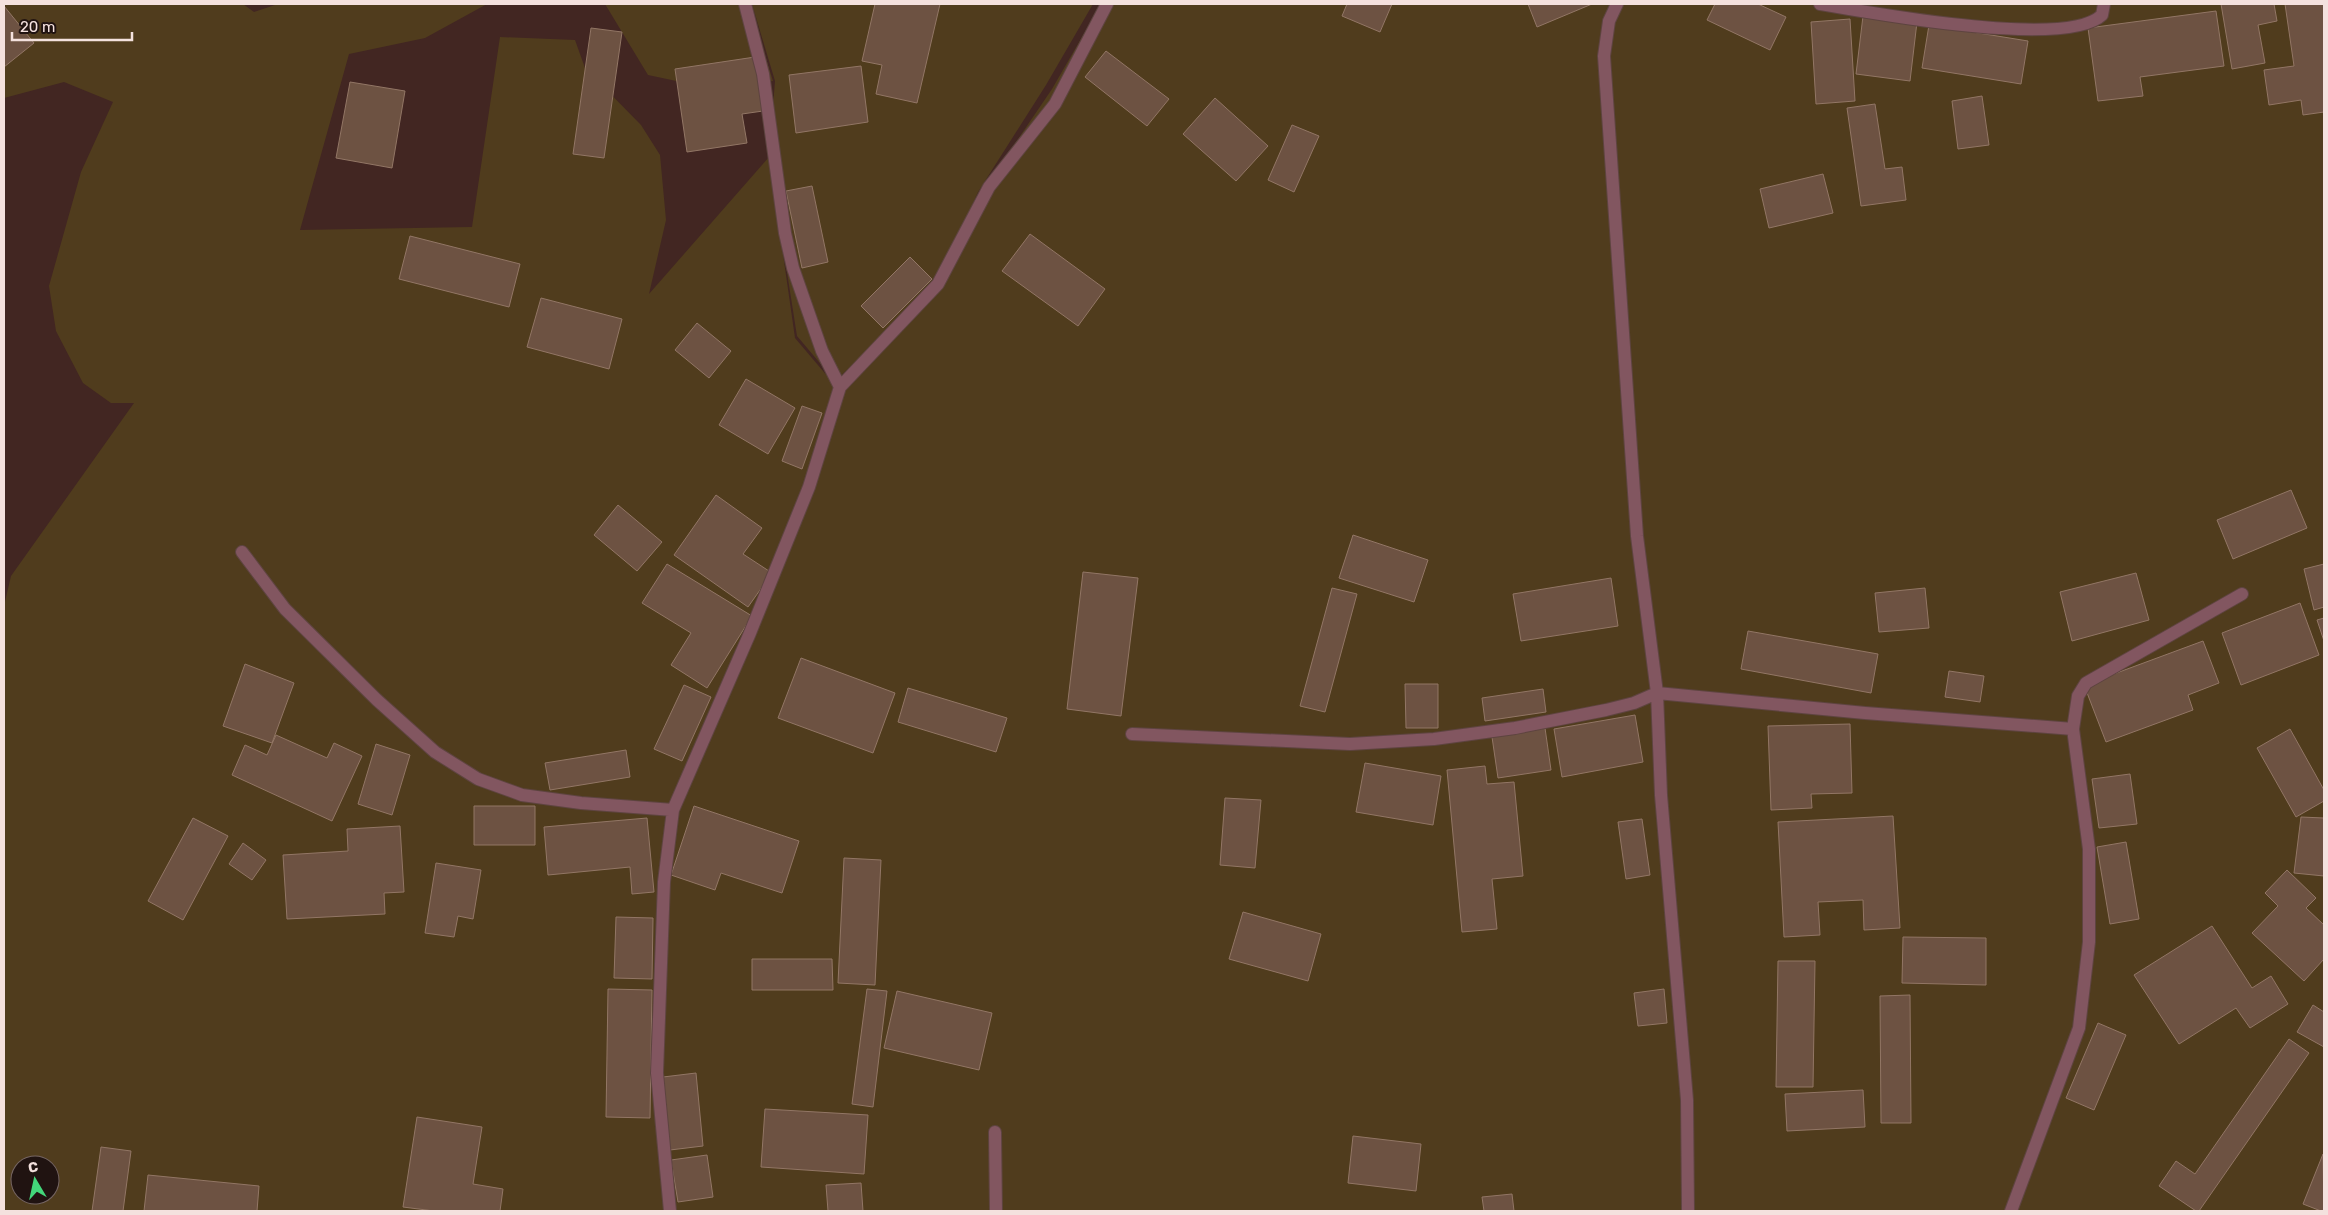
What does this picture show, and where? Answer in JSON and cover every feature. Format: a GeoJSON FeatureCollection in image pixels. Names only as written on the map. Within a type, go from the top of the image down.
{"type":"FeatureCollection","features":[{"type":"Feature","properties":{"kind":"street"},"geometry":{"type":"LineString","coordinates":[[745,4],[763,74],[784,233],[793,268],[822,351],[840,387]]}},
{"type":"Feature","properties":{"kind":"street"},"geometry":{"type":"LineString","coordinates":[[670,1211],[657,1073],[664,882],[673,810],[750,633],[809,487],[840,387],[934,290],[989,187],[1055,104],[1107,4]]}},
{"type":"Feature","properties":{"kind":"street"},"geometry":{"type":"LineString","coordinates":[[1617,4],[1609,21],[1604,56],[1637,536],[1657,693],[1661,795],[1687,1100],[1688,1211]]}},
{"type":"Feature","properties":{"kind":"street"},"geometry":{"type":"LineString","coordinates":[[1820,4],[1862,12],[1986,27],[2042,30],[2070,27],[2098,20],[2102,15],[2104,4]]}},
{"type":"Feature","properties":{"kind":"street"},"geometry":{"type":"LineString","coordinates":[[242,552],[285,609],[377,700],[435,752],[478,779],[522,794],[580,803],[673,810]]}},
{"type":"Feature","properties":{"kind":"street"},"geometry":{"type":"LineString","coordinates":[[2011,1211],[2079,1028],[2089,942],[2089,849],[2073,729],[2078,696],[2086,683],[2242,594]]}},
{"type":"Feature","properties":{"kind":"street"},"geometry":{"type":"LineString","coordinates":[[1132,734],[1350,744],[1434,739],[1515,728],[1606,710],[1634,703],[1657,693],[1865,713],[2073,729]]}},
{"type":"Feature","properties":{"kind":"street"},"geometry":{"type":"LineString","coordinates":[[994,1132],[996,1211]]}},
{"type":"Feature","properties":{"kind":"shaded area"},"geometry":{"type":"Polygon","coordinates":[[[4,4],[243,4],[254,12],[278,4],[487,4],[425,38],[349,54],[300,230],[472,227],[500,37],[575,40],[585,68],[641,125],[660,155],[666,220],[649,294],[769,157],[775,81],[752,4],[1093,4],[1046,85],[978,192],[935,287],[835,381],[797,336],[772,177],[795,338],[834,384],[938,289],[980,195],[1052,89],[1101,4],[2324,4],[2324,1211],[4,1211],[4,606],[11,576],[134,403],[111,403],[83,383],[56,331],[49,286],[81,172],[113,102],[64,82],[4,98],[4,4]]]}},
{"type":"Feature","properties":{"kind":"shaded area"},"geometry":{"type":"Polygon","coordinates":[[[605,4],[749,4],[773,81],[719,90],[648,75],[605,4]]]}},
{"type":"Feature","properties":{"kind":"building"},"geometry":{"type":"Polygon","coordinates":[[[875,4],[940,4],[917,103],[876,94],[882,65],[862,61],[875,4]]]}},
{"type":"Feature","properties":{"kind":"building"},"geometry":{"type":"Polygon","coordinates":[[[1347,4],[1392,4],[1380,32],[1342,16],[1347,4]]]}},
{"type":"Feature","properties":{"kind":"building"},"geometry":{"type":"Polygon","coordinates":[[[1528,4],[1592,4],[1537,27],[1528,4]]]}},
{"type":"Feature","properties":{"kind":"building"},"geometry":{"type":"Polygon","coordinates":[[[1715,4],[1758,4],[1786,17],[1770,50],[1707,20],[1715,4]]]}},
{"type":"Feature","properties":{"kind":"building"},"geometry":{"type":"Polygon","coordinates":[[[2221,4],[2274,4],[2277,21],[2258,25],[2265,63],[2232,69],[2221,4]]]}},
{"type":"Feature","properties":{"kind":"building"},"geometry":{"type":"Polygon","coordinates":[[[2285,4],[2324,4],[2324,112],[2303,115],[2301,100],[2269,105],[2264,70],[2294,66],[2285,4]]]}},
{"type":"Feature","properties":{"kind":"building"},"geometry":{"type":"Polygon","coordinates":[[[4,6],[34,43],[4,67],[4,6]]]}},
{"type":"Feature","properties":{"kind":"building"},"geometry":{"type":"Polygon","coordinates":[[[2216,11],[2224,66],[2140,77],[2143,96],[2098,101],[2088,28],[2216,11]]]}},
{"type":"Feature","properties":{"kind":"building"},"geometry":{"type":"Polygon","coordinates":[[[1863,16],[1917,22],[1910,81],[1856,74],[1863,16]]]}},
{"type":"Feature","properties":{"kind":"building"},"geometry":{"type":"Polygon","coordinates":[[[1850,19],[1855,101],[1816,104],[1811,22],[1850,19]]]}},
{"type":"Feature","properties":{"kind":"building"},"geometry":{"type":"Polygon","coordinates":[[[1929,25],[2028,41],[2021,84],[1922,68],[1929,25]]]}},
{"type":"Feature","properties":{"kind":"building"},"geometry":{"type":"Polygon","coordinates":[[[591,28],[622,32],[604,158],[573,154],[591,28]]]}},
{"type":"Feature","properties":{"kind":"building"},"geometry":{"type":"Polygon","coordinates":[[[1106,51],[1169,99],[1147,126],[1085,77],[1106,51]]]}},
{"type":"Feature","properties":{"kind":"building"},"geometry":{"type":"Polygon","coordinates":[[[755,57],[763,111],[742,114],[747,143],[687,152],[675,69],[755,57]]]}},
{"type":"Feature","properties":{"kind":"building"},"geometry":{"type":"Polygon","coordinates":[[[861,66],[868,122],[796,133],[789,75],[861,66]]]}},
{"type":"Feature","properties":{"kind":"building"},"geometry":{"type":"Polygon","coordinates":[[[350,82],[405,91],[392,168],[336,158],[350,82]]]}},
{"type":"Feature","properties":{"kind":"building"},"geometry":{"type":"Polygon","coordinates":[[[1982,96],[1989,145],[1958,149],[1952,101],[1982,96]]]}},
{"type":"Feature","properties":{"kind":"building"},"geometry":{"type":"Polygon","coordinates":[[[1215,98],[1268,146],[1236,181],[1183,134],[1215,98]]]}},
{"type":"Feature","properties":{"kind":"building"},"geometry":{"type":"Polygon","coordinates":[[[1875,104],[1885,169],[1902,167],[1906,200],[1861,206],[1847,108],[1875,104]]]}},
{"type":"Feature","properties":{"kind":"building"},"geometry":{"type":"Polygon","coordinates":[[[1292,125],[1319,136],[1294,192],[1268,180],[1292,125]]]}},
{"type":"Feature","properties":{"kind":"building"},"geometry":{"type":"Polygon","coordinates":[[[1823,174],[1833,213],[1769,228],[1760,189],[1823,174]]]}},
{"type":"Feature","properties":{"kind":"building"},"geometry":{"type":"Polygon","coordinates":[[[812,186],[828,262],[802,268],[786,191],[812,186]]]}},
{"type":"Feature","properties":{"kind":"building"},"geometry":{"type":"Polygon","coordinates":[[[1030,234],[1105,289],[1078,326],[1002,271],[1030,234]]]}},
{"type":"Feature","properties":{"kind":"building"},"geometry":{"type":"Polygon","coordinates":[[[410,236],[520,264],[509,307],[399,279],[410,236]]]}},
{"type":"Feature","properties":{"kind":"building"},"geometry":{"type":"Polygon","coordinates":[[[910,257],[932,279],[883,328],[861,306],[910,257]]]}},
{"type":"Feature","properties":{"kind":"building"},"geometry":{"type":"Polygon","coordinates":[[[541,298],[622,319],[609,369],[527,347],[541,298]]]}},
{"type":"Feature","properties":{"kind":"building"},"geometry":{"type":"Polygon","coordinates":[[[697,323],[731,351],[709,378],[675,350],[697,323]]]}},
{"type":"Feature","properties":{"kind":"building"},"geometry":{"type":"Polygon","coordinates":[[[746,379],[795,408],[768,454],[719,425],[746,379]]]}},
{"type":"Feature","properties":{"kind":"building"},"geometry":{"type":"Polygon","coordinates":[[[802,406],[822,413],[802,469],[782,461],[802,406]]]}},
{"type":"Feature","properties":{"kind":"building"},"geometry":{"type":"Polygon","coordinates":[[[2291,490],[2307,528],[2233,559],[2217,520],[2291,490]]]}},
{"type":"Feature","properties":{"kind":"building"},"geometry":{"type":"Polygon","coordinates":[[[716,495],[762,528],[743,554],[772,573],[748,607],[674,555],[716,495]]]}},
{"type":"Feature","properties":{"kind":"building"},"geometry":{"type":"Polygon","coordinates":[[[618,505],[662,542],[637,571],[594,535],[618,505]]]}},
{"type":"Feature","properties":{"kind":"building"},"geometry":{"type":"Polygon","coordinates":[[[1353,535],[1428,560],[1414,602],[1339,578],[1353,535]]]}},
{"type":"Feature","properties":{"kind":"building"},"geometry":{"type":"Polygon","coordinates":[[[667,564],[752,616],[707,688],[671,665],[691,633],[642,603],[667,564]]]}},
{"type":"Feature","properties":{"kind":"building"},"geometry":{"type":"Polygon","coordinates":[[[2324,564],[2324,607],[2314,610],[2304,569],[2324,564]]]}},
{"type":"Feature","properties":{"kind":"building"},"geometry":{"type":"Polygon","coordinates":[[[1083,572],[1138,578],[1121,716],[1067,709],[1083,572]]]}},
{"type":"Feature","properties":{"kind":"building"},"geometry":{"type":"Polygon","coordinates":[[[2136,573],[2149,620],[2072,641],[2060,592],[2136,573]]]}},
{"type":"Feature","properties":{"kind":"building"},"geometry":{"type":"Polygon","coordinates":[[[1611,578],[1618,626],[1521,641],[1513,594],[1611,578]]]}},
{"type":"Feature","properties":{"kind":"building"},"geometry":{"type":"Polygon","coordinates":[[[1332,588],[1357,594],[1325,712],[1300,706],[1332,588]]]}},
{"type":"Feature","properties":{"kind":"building"},"geometry":{"type":"Polygon","coordinates":[[[1925,588],[1929,628],[1879,632],[1875,593],[1925,588]]]}},
{"type":"Feature","properties":{"kind":"building"},"geometry":{"type":"Polygon","coordinates":[[[2300,603],[2319,655],[2241,685],[2222,633],[2300,603]]]}},
{"type":"Feature","properties":{"kind":"building"},"geometry":{"type":"Polygon","coordinates":[[[2324,618],[2324,641],[2317,620],[2324,618]]]}},
{"type":"Feature","properties":{"kind":"building"},"geometry":{"type":"Polygon","coordinates":[[[1748,631],[1878,654],[1871,693],[1741,669],[1748,631]]]}},
{"type":"Feature","properties":{"kind":"building"},"geometry":{"type":"Polygon","coordinates":[[[2203,641],[2219,683],[2188,695],[2193,710],[2106,742],[2084,685],[2203,641]]]}},
{"type":"Feature","properties":{"kind":"building"},"geometry":{"type":"Polygon","coordinates":[[[801,658],[895,693],[873,753],[778,718],[801,658]]]}},
{"type":"Feature","properties":{"kind":"building"},"geometry":{"type":"Polygon","coordinates":[[[245,664],[294,683],[272,743],[223,726],[245,664]]]}},
{"type":"Feature","properties":{"kind":"building"},"geometry":{"type":"Polygon","coordinates":[[[1949,671],[1984,676],[1980,702],[1945,697],[1949,671]]]}},
{"type":"Feature","properties":{"kind":"building"},"geometry":{"type":"Polygon","coordinates":[[[1405,684],[1438,684],[1438,728],[1406,728],[1405,684]]]}},
{"type":"Feature","properties":{"kind":"building"},"geometry":{"type":"Polygon","coordinates":[[[684,685],[711,697],[682,761],[654,749],[684,685]]]}},
{"type":"Feature","properties":{"kind":"building"},"geometry":{"type":"Polygon","coordinates":[[[908,688],[1007,718],[996,752],[898,722],[908,688]]]}},
{"type":"Feature","properties":{"kind":"building"},"geometry":{"type":"Polygon","coordinates":[[[1543,689],[1546,712],[1485,721],[1482,698],[1543,689]]]}},
{"type":"Feature","properties":{"kind":"building"},"geometry":{"type":"Polygon","coordinates":[[[1635,715],[1643,762],[1562,777],[1554,729],[1635,715]]]}},
{"type":"Feature","properties":{"kind":"building"},"geometry":{"type":"Polygon","coordinates":[[[1850,724],[1852,793],[1811,794],[1812,808],[1771,810],[1768,726],[1850,724]]]}},
{"type":"Feature","properties":{"kind":"building"},"geometry":{"type":"Polygon","coordinates":[[[1545,728],[1551,770],[1498,778],[1492,737],[1545,728]]]}},
{"type":"Feature","properties":{"kind":"building"},"geometry":{"type":"Polygon","coordinates":[[[2290,729],[2324,790],[2324,801],[2296,817],[2257,748],[2290,729]]]}},
{"type":"Feature","properties":{"kind":"building"},"geometry":{"type":"Polygon","coordinates":[[[276,735],[327,758],[334,743],[362,756],[332,821],[232,775],[245,745],[267,755],[276,735]]]}},
{"type":"Feature","properties":{"kind":"building"},"geometry":{"type":"Polygon","coordinates":[[[376,744],[410,755],[392,815],[358,804],[376,744]]]}},
{"type":"Feature","properties":{"kind":"building"},"geometry":{"type":"Polygon","coordinates":[[[626,750],[630,777],[550,790],[545,763],[626,750]]]}},
{"type":"Feature","properties":{"kind":"building"},"geometry":{"type":"Polygon","coordinates":[[[1365,763],[1441,776],[1433,825],[1356,812],[1365,763]]]}},
{"type":"Feature","properties":{"kind":"building"},"geometry":{"type":"Polygon","coordinates":[[[1485,766],[1487,784],[1514,782],[1523,876],[1492,879],[1497,929],[1462,932],[1447,770],[1485,766]]]}},
{"type":"Feature","properties":{"kind":"building"},"geometry":{"type":"Polygon","coordinates":[[[2130,774],[2137,824],[2099,828],[2092,779],[2130,774]]]}},
{"type":"Feature","properties":{"kind":"building"},"geometry":{"type":"Polygon","coordinates":[[[1225,798],[1261,800],[1255,868],[1220,865],[1225,798]]]}},
{"type":"Feature","properties":{"kind":"building"},"geometry":{"type":"Polygon","coordinates":[[[474,806],[535,806],[535,845],[474,845],[474,806]]]}},
{"type":"Feature","properties":{"kind":"building"},"geometry":{"type":"Polygon","coordinates":[[[694,806],[799,841],[782,893],[721,873],[715,890],[671,875],[694,806]]]}},
{"type":"Feature","properties":{"kind":"building"},"geometry":{"type":"Polygon","coordinates":[[[1893,816],[1900,928],[1864,930],[1863,900],[1818,902],[1820,935],[1784,937],[1778,822],[1893,816]]]}},
{"type":"Feature","properties":{"kind":"building"},"geometry":{"type":"Polygon","coordinates":[[[2301,817],[2324,818],[2324,876],[2294,873],[2301,817]]]}},
{"type":"Feature","properties":{"kind":"building"},"geometry":{"type":"Polygon","coordinates":[[[193,818],[228,836],[183,920],[148,901],[193,818]]]}},
{"type":"Feature","properties":{"kind":"building"},"geometry":{"type":"Polygon","coordinates":[[[647,818],[654,892],[632,894],[630,867],[548,875],[544,827],[647,818]]]}},
{"type":"Feature","properties":{"kind":"building"},"geometry":{"type":"Polygon","coordinates":[[[1642,819],[1650,875],[1626,879],[1618,822],[1642,819]]]}},
{"type":"Feature","properties":{"kind":"building"},"geometry":{"type":"Polygon","coordinates":[[[400,826],[404,892],[384,893],[385,914],[287,919],[283,855],[348,851],[347,829],[400,826]]]}},
{"type":"Feature","properties":{"kind":"building"},"geometry":{"type":"Polygon","coordinates":[[[2126,842],[2139,919],[2110,924],[2097,847],[2126,842]]]}},
{"type":"Feature","properties":{"kind":"building"},"geometry":{"type":"Polygon","coordinates":[[[243,843],[266,860],[252,880],[229,864],[243,843]]]}},
{"type":"Feature","properties":{"kind":"building"},"geometry":{"type":"Polygon","coordinates":[[[844,858],[881,860],[875,985],[838,983],[844,858]]]}},
{"type":"Feature","properties":{"kind":"building"},"geometry":{"type":"Polygon","coordinates":[[[436,863],[481,870],[473,919],[458,916],[454,937],[425,933],[436,863]]]}},
{"type":"Feature","properties":{"kind":"building"},"geometry":{"type":"Polygon","coordinates":[[[2287,870],[2316,898],[2306,908],[2324,925],[2324,959],[2304,981],[2252,933],[2278,906],[2265,893],[2287,870]]]}},
{"type":"Feature","properties":{"kind":"building"},"geometry":{"type":"Polygon","coordinates":[[[1243,912],[1321,934],[1308,981],[1229,959],[1243,912]]]}},
{"type":"Feature","properties":{"kind":"building"},"geometry":{"type":"Polygon","coordinates":[[[616,917],[653,918],[652,979],[614,978],[616,917]]]}},
{"type":"Feature","properties":{"kind":"building"},"geometry":{"type":"Polygon","coordinates":[[[2212,926],[2252,988],[2271,976],[2288,1004],[2250,1028],[2236,1008],[2179,1044],[2134,975],[2212,926]]]}},
{"type":"Feature","properties":{"kind":"building"},"geometry":{"type":"Polygon","coordinates":[[[1903,937],[1986,938],[1986,985],[1902,983],[1903,937]]]}},
{"type":"Feature","properties":{"kind":"building"},"geometry":{"type":"Polygon","coordinates":[[[752,959],[832,959],[833,990],[752,990],[752,959]]]}},
{"type":"Feature","properties":{"kind":"building"},"geometry":{"type":"Polygon","coordinates":[[[1778,961],[1815,961],[1813,1087],[1776,1087],[1778,961]]]}},
{"type":"Feature","properties":{"kind":"building"},"geometry":{"type":"Polygon","coordinates":[[[608,989],[652,990],[650,1118],[606,1117],[608,989]]]}},
{"type":"Feature","properties":{"kind":"building"},"geometry":{"type":"Polygon","coordinates":[[[867,989],[887,991],[873,1107],[852,1104],[867,989]]]}},
{"type":"Feature","properties":{"kind":"building"},"geometry":{"type":"Polygon","coordinates":[[[1664,989],[1667,1023],[1638,1026],[1634,993],[1664,989]]]}},
{"type":"Feature","properties":{"kind":"building"},"geometry":{"type":"Polygon","coordinates":[[[897,991],[992,1013],[979,1070],[884,1048],[897,991]]]}},
{"type":"Feature","properties":{"kind":"building"},"geometry":{"type":"Polygon","coordinates":[[[1910,995],[1911,1123],[1881,1123],[1880,996],[1910,995]]]}},
{"type":"Feature","properties":{"kind":"building"},"geometry":{"type":"Polygon","coordinates":[[[2313,1005],[2324,1012],[2324,1047],[2297,1032],[2313,1005]]]}},
{"type":"Feature","properties":{"kind":"building"},"geometry":{"type":"Polygon","coordinates":[[[2098,1023],[2126,1035],[2094,1110],[2066,1098],[2098,1023]]]}},
{"type":"Feature","properties":{"kind":"building"},"geometry":{"type":"Polygon","coordinates":[[[2289,1039],[2309,1053],[2199,1211],[2196,1211],[2159,1186],[2176,1161],[2195,1174],[2289,1039]]]}},
{"type":"Feature","properties":{"kind":"building"},"geometry":{"type":"Polygon","coordinates":[[[696,1073],[703,1146],[670,1150],[663,1077],[696,1073]]]}},
{"type":"Feature","properties":{"kind":"building"},"geometry":{"type":"Polygon","coordinates":[[[1863,1090],[1865,1127],[1787,1131],[1785,1094],[1863,1090]]]}},
{"type":"Feature","properties":{"kind":"building"},"geometry":{"type":"Polygon","coordinates":[[[765,1109],[868,1115],[864,1174],[761,1167],[765,1109]]]}},
{"type":"Feature","properties":{"kind":"building"},"geometry":{"type":"Polygon","coordinates":[[[417,1117],[482,1127],[473,1184],[503,1189],[500,1211],[434,1211],[403,1207],[417,1117]]]}},
{"type":"Feature","properties":{"kind":"building"},"geometry":{"type":"Polygon","coordinates":[[[1353,1136],[1421,1144],[1416,1191],[1348,1183],[1353,1136]]]}},
{"type":"Feature","properties":{"kind":"building"},"geometry":{"type":"Polygon","coordinates":[[[101,1147],[131,1151],[123,1211],[92,1211],[101,1147]]]}},
{"type":"Feature","properties":{"kind":"building"},"geometry":{"type":"Polygon","coordinates":[[[2323,1154],[2324,1211],[2321,1211],[2303,1204],[2323,1154]]]}},
{"type":"Feature","properties":{"kind":"building"},"geometry":{"type":"Polygon","coordinates":[[[707,1155],[713,1197],[678,1202],[671,1160],[707,1155]]]}},
{"type":"Feature","properties":{"kind":"building"},"geometry":{"type":"Polygon","coordinates":[[[148,1175],[259,1186],[257,1211],[144,1211],[148,1175]]]}},
{"type":"Feature","properties":{"kind":"building"},"geometry":{"type":"Polygon","coordinates":[[[861,1183],[863,1211],[828,1211],[826,1185],[861,1183]]]}},
{"type":"Feature","properties":{"kind":"building"},"geometry":{"type":"Polygon","coordinates":[[[1512,1194],[1514,1211],[1484,1211],[1482,1197],[1512,1194]]]}}]}
